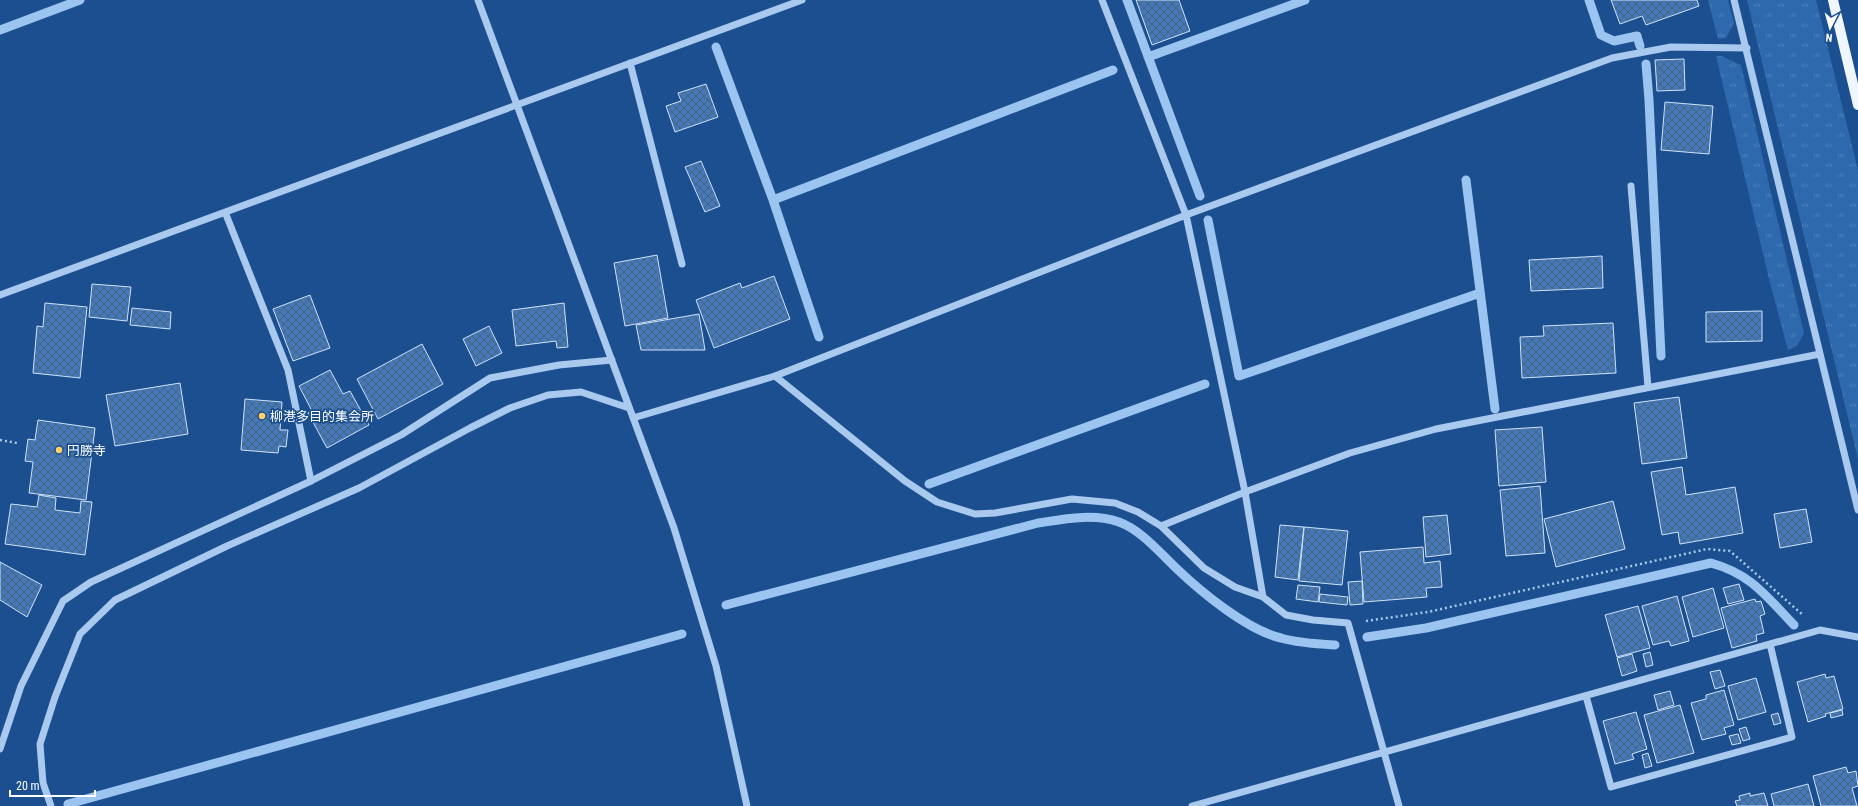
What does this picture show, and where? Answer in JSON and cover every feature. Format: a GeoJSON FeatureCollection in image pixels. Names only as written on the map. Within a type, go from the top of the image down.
{"type":"FeatureCollection","features":[{"type":"Feature","properties":{"kind":"main road"},"geometry":{"type":"LineString","coordinates":[[1833,0],[1858,105]]}},
{"type":"Feature","properties":{"kind":"street"},"geometry":{"type":"LineString","coordinates":[[478,0],[674,528],[716,666],[747,806]]}},
{"type":"Feature","properties":{"kind":"street"},"geometry":{"type":"LineString","coordinates":[[0,295],[802,0]]}},
{"type":"Feature","properties":{"kind":"street"},"geometry":{"type":"LineString","coordinates":[[1102,0],[1186,215],[1244,492],[1263,597]]}},
{"type":"Feature","properties":{"kind":"street"},"geometry":{"type":"LineString","coordinates":[[1734,0],[1747,48],[1858,510]]}},
{"type":"Feature","properties":{"kind":"street"},"geometry":{"type":"LineString","coordinates":[[633,418],[775,376],[1186,215],[1612,58],[1671,47],[1747,48]]}},
{"type":"Feature","properties":{"kind":"street"},"geometry":{"type":"LineString","coordinates":[[630,63],[682,264]]}},
{"type":"Feature","properties":{"kind":"street"},"geometry":{"type":"LineString","coordinates":[[1631,186],[1648,387]]}},
{"type":"Feature","properties":{"kind":"street"},"geometry":{"type":"LineString","coordinates":[[225,212],[288,370],[311,481]]}},
{"type":"Feature","properties":{"kind":"street"},"geometry":{"type":"LineString","coordinates":[[1161,526],[1244,492],[1350,452],[1436,429],[1820,354]]}},
{"type":"Feature","properties":{"kind":"street"},"geometry":{"type":"LineString","coordinates":[[0,749],[20,686],[63,601],[91,582],[311,481],[401,435],[490,378],[559,365],[612,360]]}},
{"type":"Feature","properties":{"kind":"street"},"geometry":{"type":"LineString","coordinates":[[775,376],[905,481],[937,502],[975,514],[995,513],[1072,499],[1092,500],[1121,505],[1138,512],[1161,526],[1204,568],[1235,587],[1263,597],[1286,614],[1313,620],[1348,623],[1399,806]]}},
{"type":"Feature","properties":{"kind":"street"},"geometry":{"type":"LineString","coordinates":[[51,806],[43,783],[40,744],[55,697],[80,634],[115,600],[227,546],[359,488],[510,408],[548,395],[581,392],[629,408]]}},
{"type":"Feature","properties":{"kind":"street"},"geometry":{"type":"LineString","coordinates":[[1192,806],[1820,630],[1858,637]]}},
{"type":"Feature","properties":{"kind":"street"},"geometry":{"type":"LineString","coordinates":[[1586,696],[1611,787],[1792,737],[1770,644]]}},
{"type":"Feature","properties":{"kind":"path"},"geometry":{"type":"LineString","coordinates":[[0,440],[17,443]]}},
{"type":"Feature","properties":{"kind":"path"},"geometry":{"type":"LineString","coordinates":[[1348,623],[1428,612],[1707,549],[1730,551],[1820,630]]}},
{"type":"Feature","properties":{"kind":"green space"},"geometry":{"type":"Polygon","coordinates":[[[1708,0],[1728,0],[1734,23],[1726,38],[1718,39],[1708,0]]]}},
{"type":"Feature","properties":{"kind":"green space"},"geometry":{"type":"Polygon","coordinates":[[[1747,0],[1816,0],[1858,170],[1858,459],[1747,0]]]}},
{"type":"Feature","properties":{"kind":"green space"},"geometry":{"type":"Polygon","coordinates":[[[1716,56],[1722,56],[1741,65],[1804,333],[1797,346],[1788,350],[1770,283],[1716,56]]]}},
{"type":"Feature","properties":{"kind":"building"},"geometry":{"type":"Polygon","coordinates":[[[1136,0],[1179,0],[1190,31],[1152,45],[1136,0]]]}},
{"type":"Feature","properties":{"kind":"building"},"geometry":{"type":"Polygon","coordinates":[[[1611,0],[1697,0],[1699,6],[1646,25],[1642,16],[1620,24],[1611,0]]]}},
{"type":"Feature","properties":{"kind":"building"},"geometry":{"type":"Polygon","coordinates":[[[1684,59],[1685,90],[1657,91],[1655,60],[1684,59]]]}},
{"type":"Feature","properties":{"kind":"building"},"geometry":{"type":"Polygon","coordinates":[[[706,84],[718,117],[675,132],[666,106],[681,101],[678,93],[706,84]]]}},
{"type":"Feature","properties":{"kind":"building"},"geometry":{"type":"Polygon","coordinates":[[[1665,102],[1713,106],[1709,154],[1661,150],[1665,102]]]}},
{"type":"Feature","properties":{"kind":"building"},"geometry":{"type":"Polygon","coordinates":[[[701,161],[720,206],[705,212],[685,167],[701,161]]]}},
{"type":"Feature","properties":{"kind":"building"},"geometry":{"type":"Polygon","coordinates":[[[657,255],[668,318],[625,326],[614,263],[657,255]]]}},
{"type":"Feature","properties":{"kind":"building"},"geometry":{"type":"Polygon","coordinates":[[[1602,256],[1603,288],[1531,291],[1529,260],[1602,256]]]}},
{"type":"Feature","properties":{"kind":"building"},"geometry":{"type":"Polygon","coordinates":[[[774,276],[790,319],[714,348],[696,300],[740,283],[742,288],[774,276]]]}},
{"type":"Feature","properties":{"kind":"building"},"geometry":{"type":"Polygon","coordinates":[[[92,284],[131,287],[127,321],[89,317],[92,284]]]}},
{"type":"Feature","properties":{"kind":"building"},"geometry":{"type":"Polygon","coordinates":[[[310,295],[330,348],[293,361],[273,309],[310,295]]]}},
{"type":"Feature","properties":{"kind":"building"},"geometry":{"type":"Polygon","coordinates":[[[45,303],[87,307],[80,378],[33,373],[37,326],[43,327],[45,303]]]}},
{"type":"Feature","properties":{"kind":"building"},"geometry":{"type":"Polygon","coordinates":[[[564,303],[568,347],[557,348],[556,341],[516,346],[512,310],[564,303]]]}},
{"type":"Feature","properties":{"kind":"building"},"geometry":{"type":"Polygon","coordinates":[[[132,308],[171,312],[170,329],[130,325],[132,308]]]}},
{"type":"Feature","properties":{"kind":"building"},"geometry":{"type":"Polygon","coordinates":[[[1762,311],[1762,341],[1706,342],[1706,312],[1762,311]]]}},
{"type":"Feature","properties":{"kind":"building"},"geometry":{"type":"Polygon","coordinates":[[[699,314],[705,350],[641,350],[636,325],[699,314]]]}},
{"type":"Feature","properties":{"kind":"building"},"geometry":{"type":"Polygon","coordinates":[[[1613,323],[1616,373],[1522,378],[1520,337],[1544,336],[1543,326],[1613,323]]]}},
{"type":"Feature","properties":{"kind":"building"},"geometry":{"type":"Polygon","coordinates":[[[489,326],[502,353],[476,366],[463,339],[489,326]]]}},
{"type":"Feature","properties":{"kind":"building"},"geometry":{"type":"Polygon","coordinates":[[[422,344],[443,384],[378,419],[357,379],[422,344]]]}},
{"type":"Feature","properties":{"kind":"building"},"geometry":{"type":"Polygon","coordinates":[[[330,370],[343,394],[350,391],[369,425],[327,448],[308,413],[312,411],[299,386],[330,370]]]}},
{"type":"Feature","properties":{"kind":"building"},"geometry":{"type":"Polygon","coordinates":[[[180,383],[188,434],[115,446],[106,395],[180,383]]]}},
{"type":"Feature","properties":{"kind":"building"},"geometry":{"type":"Polygon","coordinates":[[[1679,397],[1687,458],[1642,464],[1634,403],[1679,397]]]}},
{"type":"Feature","properties":{"kind":"building","name":"柳港多目的集会所"},"geometry":{"type":"Polygon","coordinates":[[[245,399],[282,402],[280,430],[288,430],[286,447],[279,446],[278,453],[241,450],[245,399]]]}},
{"type":"Feature","properties":{"kind":"building","name":"円勝寺"},"geometry":{"type":"Polygon","coordinates":[[[38,420],[95,428],[86,500],[29,493],[33,462],[25,461],[28,439],[35,440],[38,420]]]}},
{"type":"Feature","properties":{"kind":"building"},"geometry":{"type":"Polygon","coordinates":[[[1542,427],[1546,482],[1499,486],[1495,430],[1542,427]]]}},
{"type":"Feature","properties":{"kind":"building"},"geometry":{"type":"Polygon","coordinates":[[[1682,467],[1686,495],[1735,487],[1743,533],[1680,544],[1678,532],[1662,535],[1651,472],[1682,467]]]}},
{"type":"Feature","properties":{"kind":"building"},"geometry":{"type":"Polygon","coordinates":[[[1540,486],[1545,553],[1506,556],[1500,490],[1540,486]]]}},
{"type":"Feature","properties":{"kind":"building"},"geometry":{"type":"Polygon","coordinates":[[[39,495],[56,498],[55,510],[80,513],[81,501],[92,502],[85,555],[5,544],[11,504],[37,507],[39,495]]]}},
{"type":"Feature","properties":{"kind":"building"},"geometry":{"type":"Polygon","coordinates":[[[1613,501],[1625,549],[1556,567],[1544,519],[1613,501]]]}},
{"type":"Feature","properties":{"kind":"building"},"geometry":{"type":"Polygon","coordinates":[[[1806,509],[1812,542],[1780,548],[1774,514],[1806,509]]]}},
{"type":"Feature","properties":{"kind":"building"},"geometry":{"type":"Polygon","coordinates":[[[1447,515],[1451,554],[1426,557],[1423,517],[1447,515]]]}},
{"type":"Feature","properties":{"kind":"building"},"geometry":{"type":"Polygon","coordinates":[[[1280,525],[1304,527],[1298,580],[1275,577],[1280,525]]]}},
{"type":"Feature","properties":{"kind":"building"},"geometry":{"type":"Polygon","coordinates":[[[1304,527],[1348,531],[1342,585],[1299,581],[1304,527]]]}},
{"type":"Feature","properties":{"kind":"building"},"geometry":{"type":"Polygon","coordinates":[[[1423,547],[1424,563],[1440,561],[1442,587],[1426,588],[1427,597],[1364,602],[1360,552],[1423,547]]]}},
{"type":"Feature","properties":{"kind":"building"},"geometry":{"type":"Polygon","coordinates":[[[0,562],[42,585],[27,617],[0,600],[0,562]]]}},
{"type":"Feature","properties":{"kind":"building"},"geometry":{"type":"Polygon","coordinates":[[[1362,581],[1363,604],[1350,605],[1348,582],[1362,581]]]}},
{"type":"Feature","properties":{"kind":"building"},"geometry":{"type":"Polygon","coordinates":[[[1739,584],[1744,600],[1728,604],[1723,588],[1739,584]]]}},
{"type":"Feature","properties":{"kind":"building"},"geometry":{"type":"Polygon","coordinates":[[[1298,585],[1320,587],[1318,602],[1296,599],[1298,585]]]}},
{"type":"Feature","properties":{"kind":"building"},"geometry":{"type":"Polygon","coordinates":[[[1713,588],[1724,628],[1693,637],[1682,597],[1713,588]]]}},
{"type":"Feature","properties":{"kind":"building"},"geometry":{"type":"Polygon","coordinates":[[[1320,594],[1348,597],[1347,605],[1319,602],[1320,594]]]}},
{"type":"Feature","properties":{"kind":"building"},"geometry":{"type":"Polygon","coordinates":[[[1677,596],[1689,641],[1671,646],[1669,641],[1653,645],[1642,606],[1677,596]]]}},
{"type":"Feature","properties":{"kind":"building"},"geometry":{"type":"Polygon","coordinates":[[[1755,599],[1756,602],[1761,601],[1765,614],[1760,616],[1764,633],[1756,635],[1757,641],[1732,648],[1721,608],[1755,599]]]}},
{"type":"Feature","properties":{"kind":"building"},"geometry":{"type":"Polygon","coordinates":[[[1638,606],[1650,648],[1617,657],[1605,615],[1638,606]]]}},
{"type":"Feature","properties":{"kind":"building"},"geometry":{"type":"Polygon","coordinates":[[[1650,652],[1653,665],[1646,667],[1643,654],[1650,652]]]}},
{"type":"Feature","properties":{"kind":"building"},"geometry":{"type":"Polygon","coordinates":[[[1632,654],[1637,671],[1622,676],[1617,658],[1632,654]]]}},
{"type":"Feature","properties":{"kind":"building"},"geometry":{"type":"Polygon","coordinates":[[[1720,670],[1725,686],[1715,689],[1710,672],[1720,670]]]}},
{"type":"Feature","properties":{"kind":"building"},"geometry":{"type":"Polygon","coordinates":[[[1825,674],[1826,678],[1834,676],[1843,709],[1825,714],[1826,716],[1808,722],[1797,682],[1825,674]]]}},
{"type":"Feature","properties":{"kind":"building"},"geometry":{"type":"Polygon","coordinates":[[[1756,678],[1766,712],[1738,720],[1728,686],[1756,678]]]}},
{"type":"Feature","properties":{"kind":"building"},"geometry":{"type":"Polygon","coordinates":[[[1724,690],[1734,725],[1724,728],[1726,734],[1702,740],[1691,703],[1706,699],[1706,695],[1724,690]]]}},
{"type":"Feature","properties":{"kind":"building"},"geometry":{"type":"Polygon","coordinates":[[[1670,691],[1674,705],[1658,710],[1654,695],[1670,691]]]}},
{"type":"Feature","properties":{"kind":"building"},"geometry":{"type":"Polygon","coordinates":[[[1680,705],[1694,753],[1657,763],[1644,715],[1680,705]]]}},
{"type":"Feature","properties":{"kind":"building"},"geometry":{"type":"Polygon","coordinates":[[[1842,710],[1843,715],[1831,718],[1830,713],[1842,710]]]}},
{"type":"Feature","properties":{"kind":"building"},"geometry":{"type":"Polygon","coordinates":[[[1636,712],[1647,749],[1632,754],[1634,759],[1615,764],[1603,721],[1636,712]]]}},
{"type":"Feature","properties":{"kind":"building"},"geometry":{"type":"Polygon","coordinates":[[[1778,713],[1781,723],[1774,725],[1771,715],[1778,713]]]}},
{"type":"Feature","properties":{"kind":"building"},"geometry":{"type":"Polygon","coordinates":[[[1746,727],[1750,739],[1743,741],[1739,729],[1746,727]]]}},
{"type":"Feature","properties":{"kind":"building"},"geometry":{"type":"Polygon","coordinates":[[[1738,734],[1741,743],[1732,745],[1729,736],[1738,734]]]}},
{"type":"Feature","properties":{"kind":"building"},"geometry":{"type":"Polygon","coordinates":[[[1648,753],[1652,766],[1645,768],[1642,755],[1648,753]]]}},
{"type":"Feature","properties":{"kind":"building"},"geometry":{"type":"Polygon","coordinates":[[[1846,767],[1848,773],[1856,771],[1858,786],[1852,788],[1857,806],[1821,806],[1813,776],[1846,767]]]}},
{"type":"Feature","properties":{"kind":"building"},"geometry":{"type":"Polygon","coordinates":[[[1808,784],[1814,806],[1774,806],[1771,794],[1808,784]]]}},
{"type":"Feature","properties":{"kind":"building"},"geometry":{"type":"Polygon","coordinates":[[[1750,793],[1750,796],[1764,793],[1768,806],[1737,806],[1735,801],[1740,800],[1739,796],[1750,793]]]}},
{"type":"Feature","properties":{"kind":"waterway"},"geometry":{"type":"LineString","coordinates":[[0,30],[80,0]]}},
{"type":"Feature","properties":{"kind":"waterway"},"geometry":{"type":"LineString","coordinates":[[1127,0],[1200,196]]}},
{"type":"Feature","properties":{"kind":"waterway"},"geometry":{"type":"LineString","coordinates":[[1148,57],[1305,0]]}},
{"type":"Feature","properties":{"kind":"waterway"},"geometry":{"type":"LineString","coordinates":[[1589,0],[1601,35],[1614,41],[1637,36],[1640,46]]}},
{"type":"Feature","properties":{"kind":"waterway"},"geometry":{"type":"LineString","coordinates":[[716,47],[773,200],[819,337]]}},
{"type":"Feature","properties":{"kind":"waterway"},"geometry":{"type":"LineString","coordinates":[[1646,64],[1661,356]]}},
{"type":"Feature","properties":{"kind":"waterway"},"geometry":{"type":"LineString","coordinates":[[773,200],[1113,70]]}},
{"type":"Feature","properties":{"kind":"waterway"},"geometry":{"type":"LineString","coordinates":[[1466,180],[1495,409]]}},
{"type":"Feature","properties":{"kind":"waterway"},"geometry":{"type":"LineString","coordinates":[[1208,220],[1239,376],[1480,293]]}},
{"type":"Feature","properties":{"kind":"waterway"},"geometry":{"type":"LineString","coordinates":[[929,484],[1205,384]]}},
{"type":"Feature","properties":{"kind":"waterway"},"geometry":{"type":"LineString","coordinates":[[726,605],[1038,523],[1089,517],[1109,519],[1135,530],[1186,578],[1211,599],[1239,619],[1254,627],[1268,634],[1287,640],[1335,645]]}},
{"type":"Feature","properties":{"kind":"waterway"},"geometry":{"type":"LineString","coordinates":[[1367,637],[1426,628],[1711,563],[1737,573],[1757,587],[1794,625]]}},
{"type":"Feature","properties":{"kind":"waterway"},"geometry":{"type":"LineString","coordinates":[[68,804],[682,634]]}},
{"type":"Feature","properties":{"kind":"place","name":"柳港多目的集会所"},"geometry":{"type":"Point","coordinates":[262,416]}},
{"type":"Feature","properties":{"kind":"place","name":"円勝寺"},"geometry":{"type":"Point","coordinates":[59,450]}}]}
